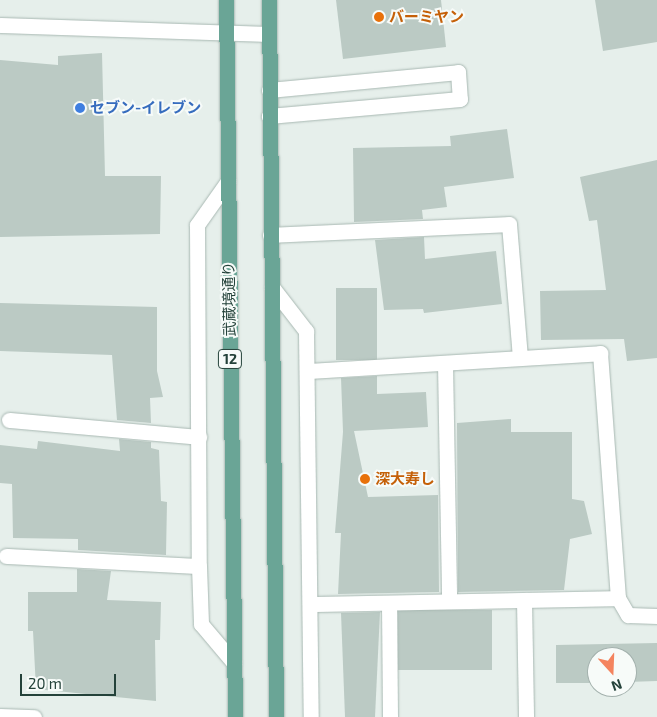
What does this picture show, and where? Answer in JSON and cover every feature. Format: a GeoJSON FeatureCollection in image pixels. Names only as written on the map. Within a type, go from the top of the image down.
{"type":"FeatureCollection","features":[{"type":"Feature","properties":{"kind":"main road","name":"武蔵境通り"},"geometry":{"type":"LineString","coordinates":[[226,0],[235,717]]}},
{"type":"Feature","properties":{"kind":"main road"},"geometry":{"type":"LineString","coordinates":[[269,0],[276,717]]}},
{"type":"Feature","properties":{"kind":"street"},"geometry":{"type":"LineString","coordinates":[[0,25],[269,34]]}},
{"type":"Feature","properties":{"kind":"street"},"geometry":{"type":"LineString","coordinates":[[269,90],[458,72],[460,99],[269,116]]}},
{"type":"Feature","properties":{"kind":"street"},"geometry":{"type":"LineString","coordinates":[[228,181],[197,226],[199,566],[201,624],[234,663]]}},
{"type":"Feature","properties":{"kind":"street"},"geometry":{"type":"LineString","coordinates":[[270,234],[509,224],[520,357]]}},
{"type":"Feature","properties":{"kind":"street"},"geometry":{"type":"LineString","coordinates":[[272,287],[306,331],[311,717]]}},
{"type":"Feature","properties":{"kind":"street"},"geometry":{"type":"LineString","coordinates":[[308,371],[600,353],[618,598],[628,615],[657,616]]}},
{"type":"Feature","properties":{"kind":"street"},"geometry":{"type":"LineString","coordinates":[[445,363],[449,601]]}},
{"type":"Feature","properties":{"kind":"street"},"geometry":{"type":"LineString","coordinates":[[9,420],[199,437]]}},
{"type":"Feature","properties":{"kind":"street"},"geometry":{"type":"LineString","coordinates":[[6,556],[199,566]]}},
{"type":"Feature","properties":{"kind":"street"},"geometry":{"type":"LineString","coordinates":[[310,604],[618,598]]}},
{"type":"Feature","properties":{"kind":"street"},"geometry":{"type":"LineString","coordinates":[[524,600],[526,717]]}},
{"type":"Feature","properties":{"kind":"street"},"geometry":{"type":"LineString","coordinates":[[389,603],[390,717]]}},
{"type":"Feature","properties":{"kind":"street"},"geometry":{"type":"LineString","coordinates":[[0,716],[34,717]]}},
{"type":"Feature","properties":{"kind":"building"},"geometry":{"type":"Polygon","coordinates":[[[336,0],[441,0],[446,47],[343,59],[336,0]]]}},
{"type":"Feature","properties":{"kind":"building"},"geometry":{"type":"Polygon","coordinates":[[[595,0],[657,0],[657,42],[603,51],[595,0]]]}},
{"type":"Feature","properties":{"kind":"building"},"geometry":{"type":"Polygon","coordinates":[[[102,53],[105,176],[161,176],[160,234],[0,237],[0,60],[58,65],[58,56],[102,53]]]}},
{"type":"Feature","properties":{"kind":"building"},"geometry":{"type":"Polygon","coordinates":[[[507,129],[514,178],[444,187],[447,207],[422,210],[423,219],[354,222],[353,148],[451,146],[450,136],[507,129]]]}},
{"type":"Feature","properties":{"kind":"building"},"geometry":{"type":"Polygon","coordinates":[[[657,160],[657,358],[627,361],[624,339],[541,340],[540,291],[606,290],[597,220],[589,221],[580,177],[657,160]]]}},
{"type":"Feature","properties":{"kind":"building"},"geometry":{"type":"Polygon","coordinates":[[[424,237],[425,259],[496,251],[502,304],[424,313],[423,309],[384,310],[375,240],[424,237]]]}},
{"type":"Feature","properties":{"kind":"building"},"geometry":{"type":"Polygon","coordinates":[[[336,288],[377,288],[377,360],[336,360],[336,288]]]}},
{"type":"Feature","properties":{"kind":"building"},"geometry":{"type":"Polygon","coordinates":[[[0,303],[157,307],[157,371],[163,397],[150,398],[151,423],[117,420],[112,355],[0,351],[0,303]]]}},
{"type":"Feature","properties":{"kind":"building"},"geometry":{"type":"Polygon","coordinates":[[[377,376],[377,394],[426,392],[428,427],[354,431],[368,497],[438,495],[439,592],[338,594],[341,533],[335,533],[343,432],[341,378],[377,376]]]}},
{"type":"Feature","properties":{"kind":"building"},"geometry":{"type":"Polygon","coordinates":[[[511,419],[511,432],[572,432],[572,499],[584,501],[592,534],[570,539],[564,590],[458,592],[457,423],[511,419]]]}},
{"type":"Feature","properties":{"kind":"building"},"geometry":{"type":"Polygon","coordinates":[[[119,439],[151,442],[151,448],[159,450],[161,501],[167,502],[166,555],[78,550],[78,539],[13,538],[12,484],[0,483],[0,445],[37,449],[38,441],[120,451],[119,439]]]}},
{"type":"Feature","properties":{"kind":"building"},"geometry":{"type":"Polygon","coordinates":[[[77,569],[111,571],[107,600],[161,602],[160,640],[155,640],[156,701],[36,689],[33,631],[28,631],[28,592],[77,592],[77,569]]]}},
{"type":"Feature","properties":{"kind":"building"},"geometry":{"type":"Polygon","coordinates":[[[398,610],[492,610],[492,670],[398,670],[398,610]]]}},
{"type":"Feature","properties":{"kind":"building"},"geometry":{"type":"Polygon","coordinates":[[[380,612],[375,717],[345,717],[341,613],[380,612]]]}},
{"type":"Feature","properties":{"kind":"building"},"geometry":{"type":"Polygon","coordinates":[[[657,643],[657,681],[637,682],[637,647],[587,647],[587,683],[556,683],[556,645],[657,643]]]}},
{"type":"Feature","properties":{"kind":"place","name":"バーミヤン"},"geometry":{"type":"Point","coordinates":[379,17]}},
{"type":"Feature","properties":{"kind":"place","name":"セブン-イレブン"},"geometry":{"type":"Point","coordinates":[80,108]}},
{"type":"Feature","properties":{"kind":"place","name":"深大寿し"},"geometry":{"type":"Point","coordinates":[365,479]}}]}
